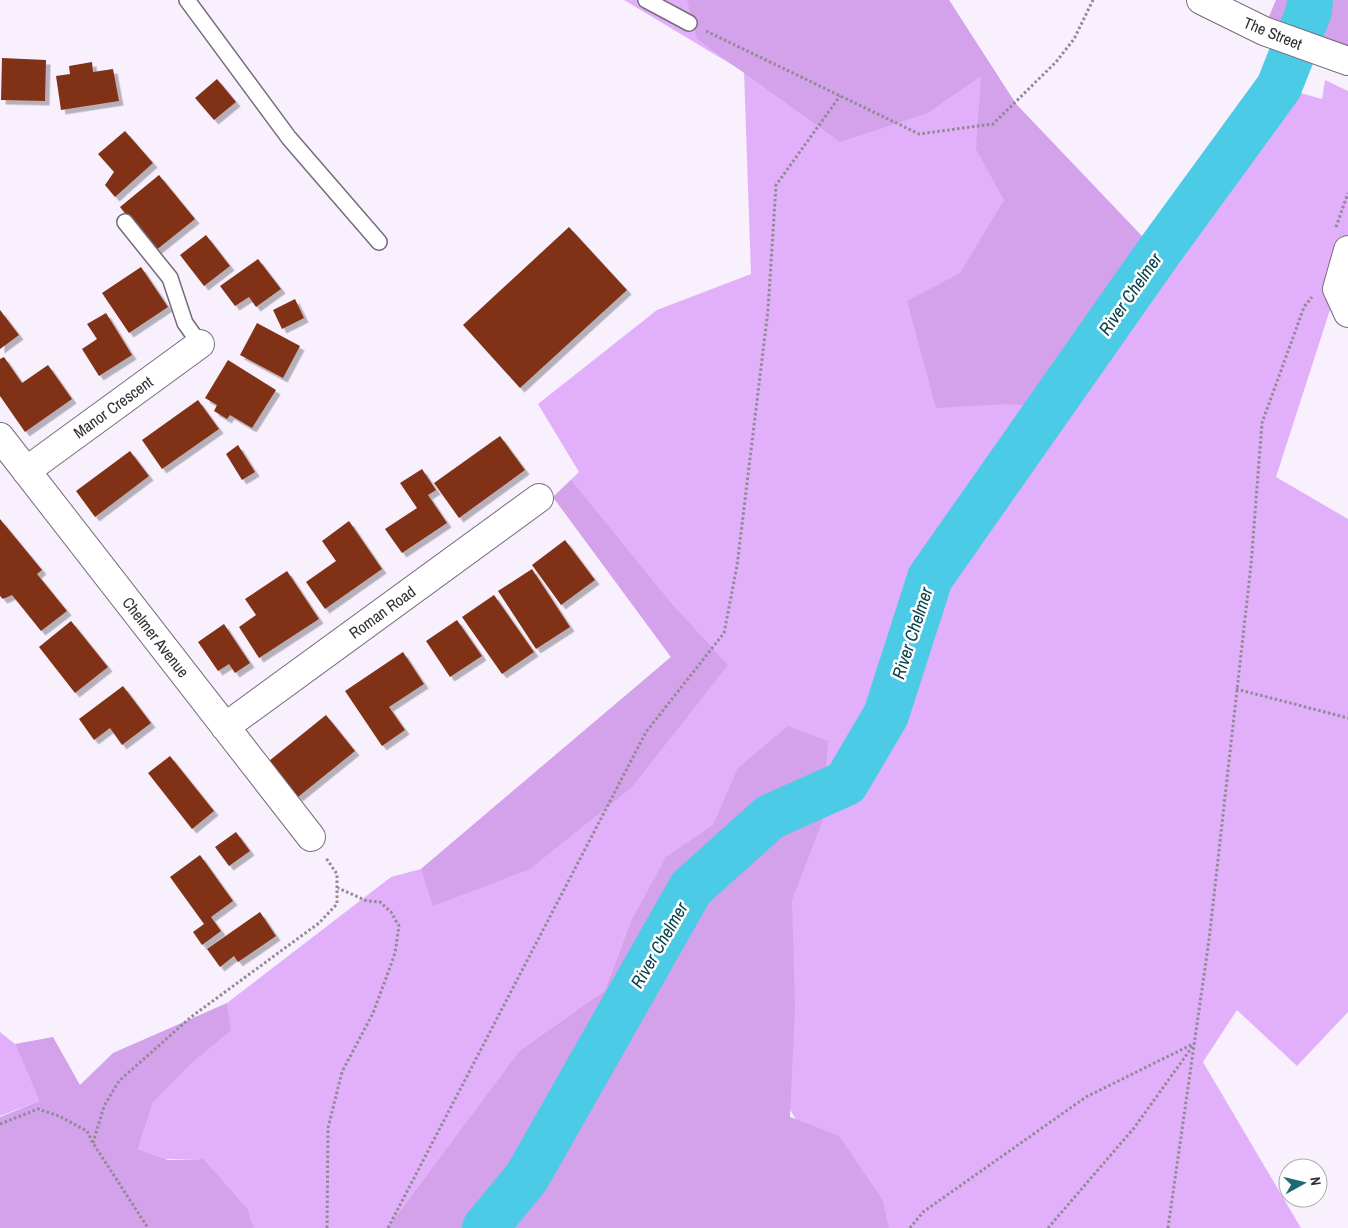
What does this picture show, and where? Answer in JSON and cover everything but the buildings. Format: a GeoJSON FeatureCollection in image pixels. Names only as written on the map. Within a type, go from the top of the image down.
{"type":"FeatureCollection","features":[{"type":"Feature","properties":{"kind":"street","name":"The Street"},"geometry":{"type":"LineString","coordinates":[[1201,0],[1264,31],[1348,62]]}},
{"type":"Feature","properties":{"kind":"street"},"geometry":{"type":"LineString","coordinates":[[1341,240],[1337,289],[1348,313]]}},
{"type":"Feature","properties":{"kind":"street","name":"Manor Crescent"},"geometry":{"type":"LineString","coordinates":[[26,470],[200,344]]}},
{"type":"Feature","properties":{"kind":"street","name":"Chelmer Avenue"},"geometry":{"type":"LineString","coordinates":[[0,437],[311,837]]}},
{"type":"Feature","properties":{"kind":"street","name":"Roman Road"},"geometry":{"type":"LineString","coordinates":[[225,727],[539,498]]}},
{"type":"Feature","properties":{"kind":"lane"},"geometry":{"type":"LineString","coordinates":[[187,0],[289,138],[379,242]]}},
{"type":"Feature","properties":{"kind":"lane"},"geometry":{"type":"LineString","coordinates":[[646,0],[690,23]]}},
{"type":"Feature","properties":{"kind":"lane"},"geometry":{"type":"LineString","coordinates":[[125,222],[170,278],[185,323],[200,344]]}},
{"type":"Feature","properties":{"kind":"path"},"geometry":{"type":"LineString","coordinates":[[690,23],[919,134],[993,124],[1056,62],[1074,39],[1093,0]]}},
{"type":"Feature","properties":{"kind":"path"},"geometry":{"type":"LineString","coordinates":[[388,1228],[646,732],[724,633],[737,566],[768,310],[776,185],[840,96]]}},
{"type":"Feature","properties":{"kind":"path"},"geometry":{"type":"LineString","coordinates":[[1341,240],[1348,193]]}},
{"type":"Feature","properties":{"kind":"path"},"geometry":{"type":"LineString","coordinates":[[1168,1228],[1196,1042],[1209,940],[1251,565],[1262,423],[1304,308],[1314,290]]}},
{"type":"Feature","properties":{"kind":"path"},"geometry":{"type":"LineString","coordinates":[[1236,689],[1348,718]]}},
{"type":"Feature","properties":{"kind":"path"},"geometry":{"type":"LineString","coordinates":[[93,1143],[104,1106],[118,1081],[191,1016],[319,923],[338,904],[337,874],[311,837]]}},
{"type":"Feature","properties":{"kind":"path"},"geometry":{"type":"LineString","coordinates":[[327,1228],[328,1128],[342,1072],[373,1013],[392,962],[399,926],[391,912],[380,902],[367,901],[338,888]]}},
{"type":"Feature","properties":{"kind":"path"},"geometry":{"type":"LineString","coordinates":[[910,1228],[924,1212],[1086,1097],[1196,1042]]}},
{"type":"Feature","properties":{"kind":"path"},"geometry":{"type":"LineString","coordinates":[[1048,1228],[1134,1128],[1196,1042]]}},
{"type":"Feature","properties":{"kind":"path"},"geometry":{"type":"LineString","coordinates":[[0,1124],[38,1109],[59,1116],[87,1131],[148,1228]]}},
{"type":"Feature","properties":{"kind":"shaded area"},"geometry":{"type":"Polygon","coordinates":[[[624,0],[949,0],[1016,104],[1158,253],[1279,87],[1322,99],[1325,80],[1348,91],[1348,254],[1276,477],[1348,519],[1348,1012],[1297,1066],[1237,1010],[1203,1062],[1278,1189],[1278,1208],[1289,1208],[1301,1228],[857,1228],[722,989],[713,829],[630,923],[605,990],[519,1051],[387,1228],[254,1228],[248,1209],[204,1159],[165,1159],[138,1149],[153,1103],[191,1064],[230,1030],[227,1003],[391,877],[421,869],[671,657],[553,497],[579,472],[538,404],[657,310],[751,274],[744,72],[624,0]]]}},
{"type":"Feature","properties":{"kind":"shaded area"},"geometry":{"type":"Polygon","coordinates":[[[687,0],[949,0],[1016,104],[1158,253],[1048,408],[1008,404],[936,408],[907,301],[960,273],[1004,200],[976,149],[981,76],[928,113],[840,142],[697,39],[687,0]]]}},
{"type":"Feature","properties":{"kind":"shaded area"},"geometry":{"type":"Polygon","coordinates":[[[1276,0],[1348,0],[1348,47],[1268,19],[1276,0]]]}},
{"type":"Feature","properties":{"kind":"shaded area"},"geometry":{"type":"Polygon","coordinates":[[[571,480],[671,603],[728,665],[632,787],[530,869],[433,906],[421,869],[671,657],[553,497],[571,480]]]}},
{"type":"Feature","properties":{"kind":"shaded area"},"geometry":{"type":"Polygon","coordinates":[[[788,726],[828,741],[822,822],[792,900],[795,1007],[790,1117],[839,1136],[882,1199],[889,1228],[387,1228],[519,1051],[605,990],[630,923],[666,857],[713,825],[738,768],[788,726]]]}},
{"type":"Feature","properties":{"kind":"shaded area"},"geometry":{"type":"Polygon","coordinates":[[[227,1003],[231,1030],[191,1064],[153,1103],[138,1149],[168,1160],[204,1159],[248,1209],[254,1228],[0,1228],[0,1117],[39,1101],[15,1044],[53,1037],[80,1085],[113,1053],[227,1003]]]}},
{"type":"Feature","properties":{"kind":"shaded area"},"geometry":{"type":"Polygon","coordinates":[[[0,1032],[15,1044],[39,1101],[0,1116],[0,1032]]]}},
{"type":"Feature","properties":{"kind":"waterway","name":"River Chelmer"},"geometry":{"type":"LineString","coordinates":[[485,1228],[527,1177],[691,888],[770,817],[846,783],[886,715],[930,578],[1158,253],[1279,87],[1309,11],[1310,0]]}}]}
